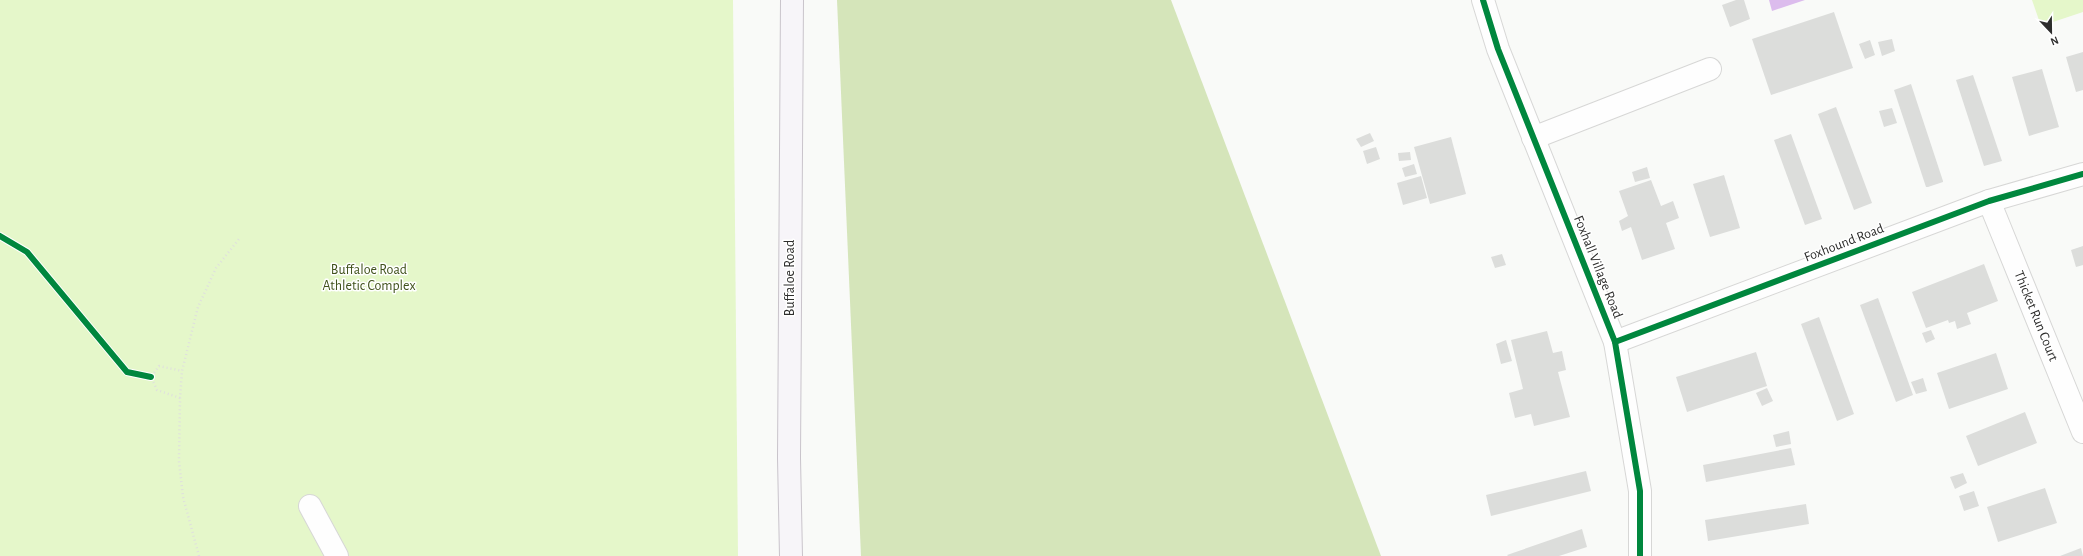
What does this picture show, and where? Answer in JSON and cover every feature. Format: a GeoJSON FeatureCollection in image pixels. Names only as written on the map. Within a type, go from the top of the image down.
{"type":"FeatureCollection","features":[{"type":"Feature","properties":{"kind":"main road","name":"Buffaloe Road"},"geometry":{"type":"LineString","coordinates":[[791,556],[789,458],[792,0]]}},
{"type":"Feature","properties":{"kind":"street","name":"Foxhall Village Road"},"geometry":{"type":"LineString","coordinates":[[1483,0],[1498,49],[1615,342],[1640,491],[1640,556]]}},
{"type":"Feature","properties":{"kind":"street"},"geometry":{"type":"LineString","coordinates":[[1533,138],[1710,69]]}},
{"type":"Feature","properties":{"kind":"street","name":"Foxhound Road"},"geometry":{"type":"LineString","coordinates":[[1615,342],[1989,201],[2083,174]]}},
{"type":"Feature","properties":{"kind":"street","name":"Thicket Run Court"},"geometry":{"type":"LineString","coordinates":[[1989,201],[2083,432]]}},
{"type":"Feature","properties":{"kind":"street"},"geometry":{"type":"LineString","coordinates":[[310,506],[337,556]]}},
{"type":"Feature","properties":{"kind":"path"},"geometry":{"type":"LineString","coordinates":[[199,556],[183,497],[179,461],[182,371],[198,307],[216,268],[239,239]]}},
{"type":"Feature","properties":{"kind":"path"},"geometry":{"type":"LineString","coordinates":[[180,398],[157,390],[148,376],[159,366],[182,371]]}},
{"type":"Feature","properties":{"kind":"green space","name":"Buffaloe Road Athletic Complex"},"geometry":{"type":"Polygon","coordinates":[[[0,0],[733,0],[738,556],[0,556],[0,0]]]}},
{"type":"Feature","properties":{"kind":"green space"},"geometry":{"type":"Polygon","coordinates":[[[837,0],[1171,0],[1381,556],[861,556],[837,0]]]}},
{"type":"Feature","properties":{"kind":"green space"},"geometry":{"type":"Polygon","coordinates":[[[2032,0],[2083,0],[2083,12],[2041,26],[2032,0]]]}},
{"type":"Feature","properties":{"kind":"shaded area"},"geometry":{"type":"Polygon","coordinates":[[[1769,0],[1805,0],[1772,11],[1769,0]]]}},
{"type":"Feature","properties":{"kind":"building"},"geometry":{"type":"Polygon","coordinates":[[[1736,0],[1744,0],[1750,19],[1730,27],[1722,5],[1736,0]]]}},
{"type":"Feature","properties":{"kind":"building"},"geometry":{"type":"Polygon","coordinates":[[[1834,12],[1853,68],[1771,95],[1752,39],[1834,12]]]}},
{"type":"Feature","properties":{"kind":"building"},"geometry":{"type":"Polygon","coordinates":[[[1892,39],[1895,51],[1882,56],[1878,42],[1892,39]]]}},
{"type":"Feature","properties":{"kind":"building"},"geometry":{"type":"Polygon","coordinates":[[[1870,40],[1875,55],[1865,59],[1859,44],[1870,40]]]}},
{"type":"Feature","properties":{"kind":"building"},"geometry":{"type":"Polygon","coordinates":[[[2083,52],[2083,90],[2076,92],[2066,57],[2083,52]]]}},
{"type":"Feature","properties":{"kind":"building"},"geometry":{"type":"Polygon","coordinates":[[[2042,69],[2059,127],[2029,136],[2012,77],[2042,69]]]}},
{"type":"Feature","properties":{"kind":"building"},"geometry":{"type":"Polygon","coordinates":[[[1973,75],[2002,161],[1984,166],[1956,80],[1973,75]]]}},
{"type":"Feature","properties":{"kind":"building"},"geometry":{"type":"Polygon","coordinates":[[[1911,84],[1943,181],[1928,187],[1926,187],[1894,90],[1911,84]]]}},
{"type":"Feature","properties":{"kind":"building"},"geometry":{"type":"Polygon","coordinates":[[[1836,107],[1872,203],[1854,210],[1818,114],[1836,107]]]}},
{"type":"Feature","properties":{"kind":"building"},"geometry":{"type":"Polygon","coordinates":[[[1892,108],[1897,123],[1884,127],[1879,111],[1892,108]]]}},
{"type":"Feature","properties":{"kind":"building"},"geometry":{"type":"Polygon","coordinates":[[[1370,133],[1374,141],[1361,147],[1356,139],[1370,133]]]}},
{"type":"Feature","properties":{"kind":"building"},"geometry":{"type":"Polygon","coordinates":[[[1791,134],[1822,219],[1805,225],[1774,140],[1791,134]]]}},
{"type":"Feature","properties":{"kind":"building"},"geometry":{"type":"Polygon","coordinates":[[[1451,137],[1466,194],[1430,204],[1414,147],[1451,137]]]}},
{"type":"Feature","properties":{"kind":"building"},"geometry":{"type":"Polygon","coordinates":[[[1376,147],[1380,159],[1367,164],[1363,151],[1376,147]]]}},
{"type":"Feature","properties":{"kind":"building"},"geometry":{"type":"Polygon","coordinates":[[[1410,152],[1411,160],[1399,161],[1398,153],[1410,152]]]}},
{"type":"Feature","properties":{"kind":"building"},"geometry":{"type":"Polygon","coordinates":[[[1414,164],[1417,174],[1405,177],[1402,168],[1414,164]]]}},
{"type":"Feature","properties":{"kind":"building"},"geometry":{"type":"Polygon","coordinates":[[[1647,167],[1650,178],[1635,182],[1632,172],[1647,167]]]}},
{"type":"Feature","properties":{"kind":"building"},"geometry":{"type":"Polygon","coordinates":[[[1724,175],[1740,228],[1710,237],[1693,184],[1724,175]]]}},
{"type":"Feature","properties":{"kind":"building"},"geometry":{"type":"Polygon","coordinates":[[[1421,176],[1427,198],[1403,205],[1397,183],[1421,176]]]}},
{"type":"Feature","properties":{"kind":"building"},"geometry":{"type":"Polygon","coordinates":[[[1651,180],[1661,206],[1673,201],[1679,218],[1666,223],[1675,249],[1642,260],[1631,227],[1622,231],[1619,221],[1628,216],[1619,191],[1651,180]]]}},
{"type":"Feature","properties":{"kind":"building"},"geometry":{"type":"Polygon","coordinates":[[[2083,246],[2083,265],[2076,267],[2071,250],[2083,246]]]}},
{"type":"Feature","properties":{"kind":"building"},"geometry":{"type":"Polygon","coordinates":[[[1502,254],[1506,265],[1495,268],[1491,257],[1502,254]]]}},
{"type":"Feature","properties":{"kind":"building"},"geometry":{"type":"Polygon","coordinates":[[[1984,264],[1998,301],[1967,313],[1971,324],[1957,329],[1955,321],[1949,323],[1948,320],[1926,328],[1912,292],[1984,264]]]}},
{"type":"Feature","properties":{"kind":"building"},"geometry":{"type":"Polygon","coordinates":[[[1878,298],[1913,395],[1896,402],[1860,305],[1878,298]]]}},
{"type":"Feature","properties":{"kind":"building"},"geometry":{"type":"Polygon","coordinates":[[[1819,317],[1854,414],[1837,421],[1801,324],[1819,317]]]}},
{"type":"Feature","properties":{"kind":"building"},"geometry":{"type":"Polygon","coordinates":[[[1931,330],[1935,339],[1926,343],[1922,333],[1931,330]]]}},
{"type":"Feature","properties":{"kind":"building"},"geometry":{"type":"Polygon","coordinates":[[[1547,331],[1553,353],[1562,351],[1566,370],[1558,372],[1570,417],[1534,426],[1531,414],[1515,418],[1509,393],[1523,389],[1511,340],[1547,331]]]}},
{"type":"Feature","properties":{"kind":"building"},"geometry":{"type":"Polygon","coordinates":[[[1506,340],[1512,361],[1501,364],[1496,344],[1506,340]]]}},
{"type":"Feature","properties":{"kind":"building"},"geometry":{"type":"Polygon","coordinates":[[[1756,352],[1767,386],[1687,412],[1676,377],[1756,352]]]}},
{"type":"Feature","properties":{"kind":"building"},"geometry":{"type":"Polygon","coordinates":[[[1996,353],[2008,389],[1949,409],[1937,373],[1996,353]]]}},
{"type":"Feature","properties":{"kind":"building"},"geometry":{"type":"Polygon","coordinates":[[[1923,378],[1927,391],[1916,394],[1911,382],[1923,378]]]}},
{"type":"Feature","properties":{"kind":"building"},"geometry":{"type":"Polygon","coordinates":[[[1767,388],[1773,401],[1762,406],[1756,393],[1767,388]]]}},
{"type":"Feature","properties":{"kind":"building"},"geometry":{"type":"Polygon","coordinates":[[[2025,412],[2037,443],[1978,466],[1966,436],[2025,412]]]}},
{"type":"Feature","properties":{"kind":"building"},"geometry":{"type":"Polygon","coordinates":[[[1789,431],[1791,444],[1776,447],[1773,435],[1789,431]]]}},
{"type":"Feature","properties":{"kind":"building"},"geometry":{"type":"Polygon","coordinates":[[[1791,448],[1795,465],[1706,482],[1703,465],[1791,448]]]}},
{"type":"Feature","properties":{"kind":"building"},"geometry":{"type":"Polygon","coordinates":[[[1586,471],[1591,491],[1491,516],[1486,495],[1586,471]]]}},
{"type":"Feature","properties":{"kind":"building"},"geometry":{"type":"Polygon","coordinates":[[[1963,473],[1967,483],[1955,489],[1950,477],[1963,473]]]}},
{"type":"Feature","properties":{"kind":"building"},"geometry":{"type":"Polygon","coordinates":[[[2045,488],[2057,523],[1998,542],[1987,507],[2045,488]]]}},
{"type":"Feature","properties":{"kind":"building"},"geometry":{"type":"Polygon","coordinates":[[[1974,491],[1979,506],[1964,511],[1959,496],[1974,491]]]}},
{"type":"Feature","properties":{"kind":"building"},"geometry":{"type":"Polygon","coordinates":[[[1806,504],[1809,524],[1708,541],[1705,520],[1806,504]]]}},
{"type":"Feature","properties":{"kind":"building"},"geometry":{"type":"Polygon","coordinates":[[[1582,529],[1587,547],[1559,556],[1507,555],[1582,529]]]}},
{"type":"Feature","properties":{"kind":"building"},"geometry":{"type":"Polygon","coordinates":[[[2081,548],[2083,556],[2060,556],[2081,548]]]}},
{"type":"Feature","properties":{"kind":"cycle path"},"geometry":{"type":"LineString","coordinates":[[1483,0],[1498,49],[1615,342],[1640,491],[1640,556]]}},
{"type":"Feature","properties":{"kind":"cycle path"},"geometry":{"type":"LineString","coordinates":[[1615,342],[1989,201],[2083,174]]}},
{"type":"Feature","properties":{"kind":"cycle path"},"geometry":{"type":"LineString","coordinates":[[0,236],[27,252],[127,372],[151,377]]}}]}
